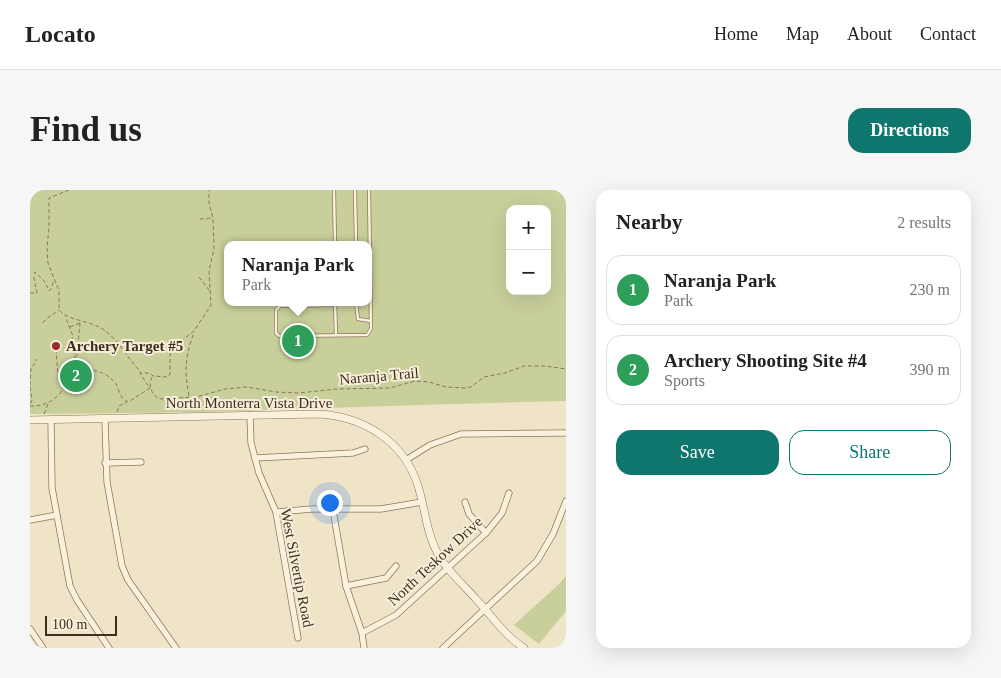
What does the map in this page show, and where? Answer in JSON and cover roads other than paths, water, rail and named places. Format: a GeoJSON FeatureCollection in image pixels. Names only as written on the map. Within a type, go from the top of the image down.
{"type":"FeatureCollection","features":[{"type":"Feature","properties":{"kind":"street","name":"North Monterra Vista Drive"},"geometry":{"type":"LineString","coordinates":[[30,420],[319,414],[345,417],[358,422],[379,433],[406,460],[418,484],[433,545],[438,554],[448,568],[508,635],[524,648]]}},
{"type":"Feature","properties":{"kind":"street","name":"West Silvertip Road"},"geometry":{"type":"LineString","coordinates":[[250,415],[251,443],[259,473],[276,512],[298,638]]}},
{"type":"Feature","properties":{"kind":"street"},"geometry":{"type":"LineString","coordinates":[[105,419],[106,482],[122,566],[128,580],[176,648]]}},
{"type":"Feature","properties":{"kind":"street"},"geometry":{"type":"LineString","coordinates":[[50,420],[50,474],[70,586],[77,600],[109,648]]}},
{"type":"Feature","properties":{"kind":"street"},"geometry":{"type":"LineString","coordinates":[[406,460],[430,445],[461,434],[566,433]]}},
{"type":"Feature","properties":{"kind":"street"},"geometry":{"type":"LineString","coordinates":[[255,458],[352,453],[366,450]]}},
{"type":"Feature","properties":{"kind":"street"},"geometry":{"type":"LineString","coordinates":[[106,463],[141,462]]}},
{"type":"Feature","properties":{"kind":"street","name":"North Teskow Drive"},"geometry":{"type":"LineString","coordinates":[[362,633],[396,615],[486,533],[502,513],[509,492]]}},
{"type":"Feature","properties":{"kind":"street"},"geometry":{"type":"LineString","coordinates":[[443,648],[537,561],[553,534],[566,501]]}},
{"type":"Feature","properties":{"kind":"street"},"geometry":{"type":"LineString","coordinates":[[276,512],[312,509],[381,508],[422,502]]}},
{"type":"Feature","properties":{"kind":"street"},"geometry":{"type":"LineString","coordinates":[[464,502],[469,514],[486,533]]}},
{"type":"Feature","properties":{"kind":"street"},"geometry":{"type":"LineString","coordinates":[[332,510],[346,586],[362,633],[364,648]]}},
{"type":"Feature","properties":{"kind":"street"},"geometry":{"type":"LineString","coordinates":[[30,520],[57,515]]}},
{"type":"Feature","properties":{"kind":"street"},"geometry":{"type":"LineString","coordinates":[[346,586],[386,578],[396,566]]}},
{"type":"Feature","properties":{"kind":"street"},"geometry":{"type":"LineString","coordinates":[[30,629],[43,648]]}},
{"type":"Feature","properties":{"kind":"lane"},"geometry":{"type":"LineString","coordinates":[[334,190],[335,241]]}},
{"type":"Feature","properties":{"kind":"lane"},"geometry":{"type":"LineString","coordinates":[[355,190],[356,241]]}},
{"type":"Feature","properties":{"kind":"lane"},"geometry":{"type":"LineString","coordinates":[[369,190],[370,241]]}},
{"type":"Feature","properties":{"kind":"lane"},"geometry":{"type":"LineString","coordinates":[[280,306],[276,310],[276,333],[279,336],[367,335],[371,329],[371,306]]}},
{"type":"Feature","properties":{"kind":"lane"},"geometry":{"type":"LineString","coordinates":[[335,306],[336,336]]}},
{"type":"Feature","properties":{"kind":"lane"},"geometry":{"type":"LineString","coordinates":[[356,306],[358,319],[371,321]]}},
{"type":"Feature","properties":{"kind":"place","name":"Naranja Park"},"geometry":{"type":"Point","coordinates":[298,341]}},
{"type":"Feature","properties":{"kind":"place","name":"Archery Target #5"},"geometry":{"type":"Point","coordinates":[56,346]}},
{"type":"Feature","properties":{"kind":"place","name":"Archery Shooting Site #4"},"geometry":{"type":"Point","coordinates":[76,376]}}]}
